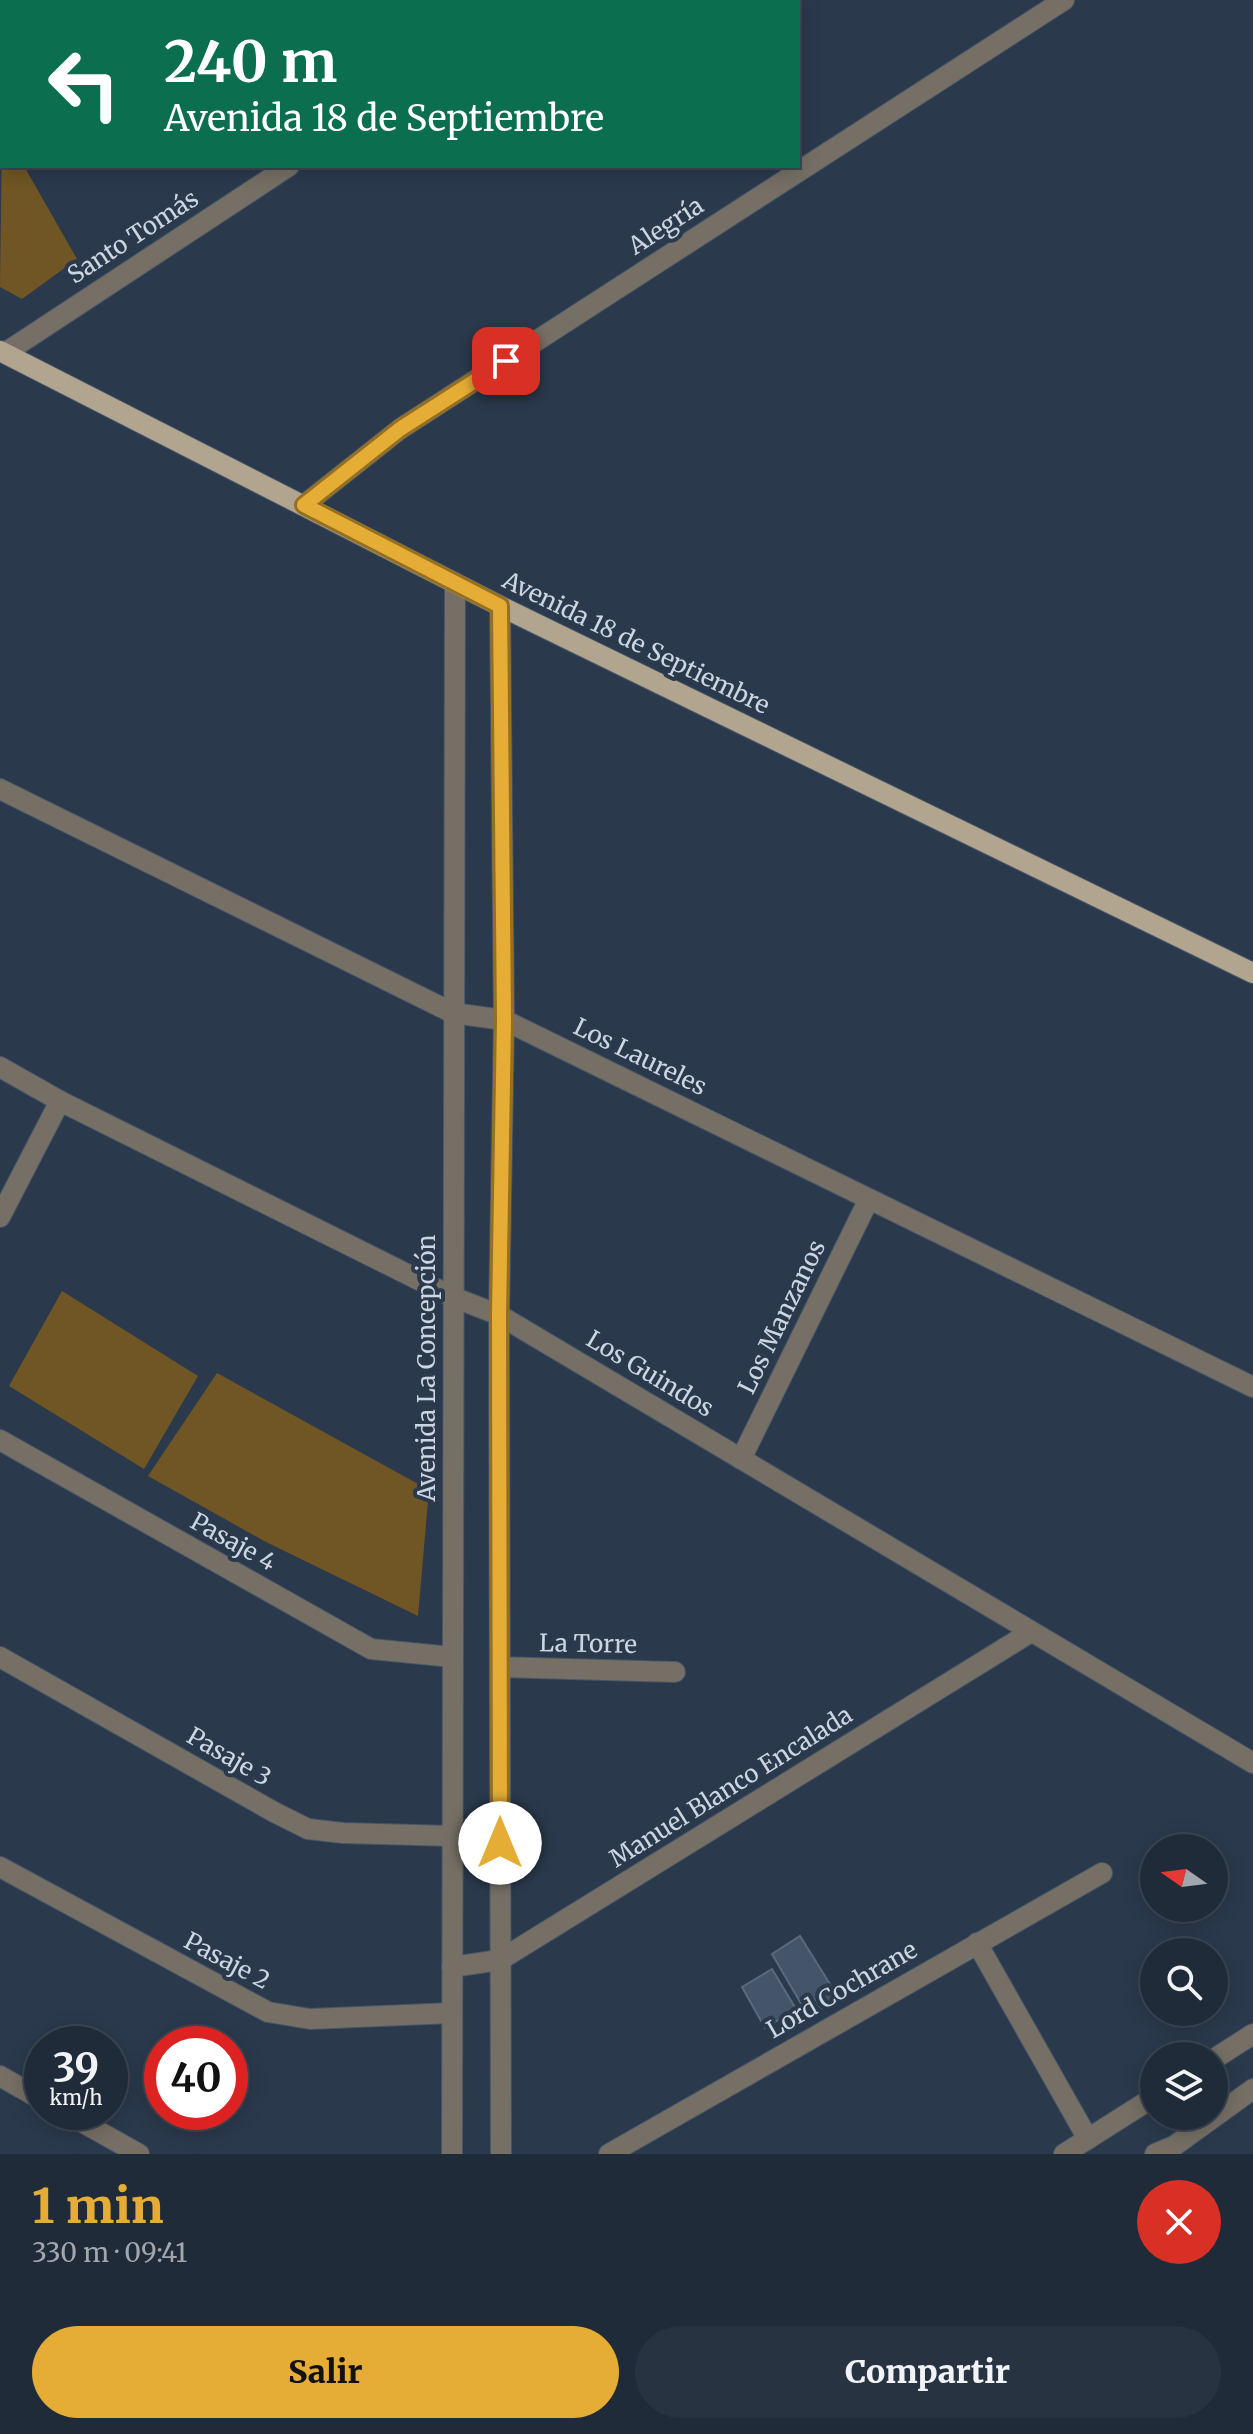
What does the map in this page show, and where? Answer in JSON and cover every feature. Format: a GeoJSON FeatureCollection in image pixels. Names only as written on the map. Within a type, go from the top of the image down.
{"type":"FeatureCollection","features":[{"type":"Feature","properties":{"kind":"main road","name":"Avenida 18 de Septiembre"},"geometry":{"type":"LineString","coordinates":[[2,352],[500,606],[1253,973]]}},
{"type":"Feature","properties":{"kind":"street","name":"Alegría"},"geometry":{"type":"LineString","coordinates":[[304,505],[400,429],[1064,0]]}},
{"type":"Feature","properties":{"kind":"street","name":"Santo Tomás"},"geometry":{"type":"LineString","coordinates":[[2,352],[286,168]]}},
{"type":"Feature","properties":{"kind":"street","name":"Avenida La Concepción"},"geometry":{"type":"LineString","coordinates":[[452,2154],[455,583]]}},
{"type":"Feature","properties":{"kind":"street"},"geometry":{"type":"LineString","coordinates":[[500,606],[504,1020],[499,1315],[501,2154]]}},
{"type":"Feature","properties":{"kind":"street","name":"Los Laureles"},"geometry":{"type":"LineString","coordinates":[[0,789],[453,1013],[504,1020],[1253,1387]]}},
{"type":"Feature","properties":{"kind":"street","name":"Los Guindos"},"geometry":{"type":"LineString","coordinates":[[0,1067],[60,1101],[453,1297],[499,1315],[1253,1763]]}},
{"type":"Feature","properties":{"kind":"street"},"geometry":{"type":"LineString","coordinates":[[0,1217],[60,1101]]}},
{"type":"Feature","properties":{"kind":"street","name":"Los Manzanos"},"geometry":{"type":"LineString","coordinates":[[741,1459],[869,1199]]}},
{"type":"Feature","properties":{"kind":"street","name":"Pasaje 4"},"geometry":{"type":"LineString","coordinates":[[0,1440],[371,1649],[452,1657]]}},
{"type":"Feature","properties":{"kind":"street","name":"Manuel Blanco Encalada"},"geometry":{"type":"LineString","coordinates":[[452,1967],[500,1960],[1031,1632]]}},
{"type":"Feature","properties":{"kind":"street","name":"Pasaje 3"},"geometry":{"type":"LineString","coordinates":[[0,1657],[308,1829],[452,1836]]}},
{"type":"Feature","properties":{"kind":"street","name":"La Torre"},"geometry":{"type":"LineString","coordinates":[[500,1667],[675,1672]]}},
{"type":"Feature","properties":{"kind":"street","name":"Pasaje 2"},"geometry":{"type":"LineString","coordinates":[[0,1867],[268,2012],[310,2019],[452,2013]]}},
{"type":"Feature","properties":{"kind":"street","name":"Lord Cochrane"},"geometry":{"type":"LineString","coordinates":[[609,2154],[1102,1873]]}},
{"type":"Feature","properties":{"kind":"street"},"geometry":{"type":"LineString","coordinates":[[977,1943],[1088,2139]]}},
{"type":"Feature","properties":{"kind":"street"},"geometry":{"type":"LineString","coordinates":[[1228,2050],[1253,2034]]}},
{"type":"Feature","properties":{"kind":"street"},"geometry":{"type":"LineString","coordinates":[[0,2076],[24,2090]]}},
{"type":"Feature","properties":{"kind":"street"},"geometry":{"type":"LineString","coordinates":[[1155,2154],[1174,2146],[1253,2089]]}},
{"type":"Feature","properties":{"kind":"street"},"geometry":{"type":"LineString","coordinates":[[1064,2154],[1140,2106]]}},
{"type":"Feature","properties":{"kind":"street"},"geometry":{"type":"LineString","coordinates":[[96,2130],[139,2154]]}},
{"type":"Feature","properties":{"kind":"shaded area"},"geometry":{"type":"Polygon","coordinates":[[[2,168],[25,168],[77,259],[22,299],[0,287],[2,168]]]}},
{"type":"Feature","properties":{"kind":"shaded area"},"geometry":{"type":"Polygon","coordinates":[[[62,1291],[198,1376],[144,1469],[9,1386],[62,1291]]]}},
{"type":"Feature","properties":{"kind":"shaded area"},"geometry":{"type":"Polygon","coordinates":[[[217,1373],[429,1490],[418,1616],[266,1542],[148,1476],[217,1373]]]}},
{"type":"Feature","properties":{"kind":"building"},"geometry":{"type":"Polygon","coordinates":[[[800,1936],[838,1997],[821,2009],[815,1999],[803,2007],[772,1954],[800,1936]]]}},
{"type":"Feature","properties":{"kind":"building"},"geometry":{"type":"Polygon","coordinates":[[[772,1969],[796,2009],[765,2028],[742,1987],[772,1969]]]}},
{"type":"Feature","properties":{"kind":"route"},"geometry":{"type":"LineString","coordinates":[[500,1843],[499,1315],[504,1020],[500,606],[304,505],[400,429],[506,361]]}}]}
